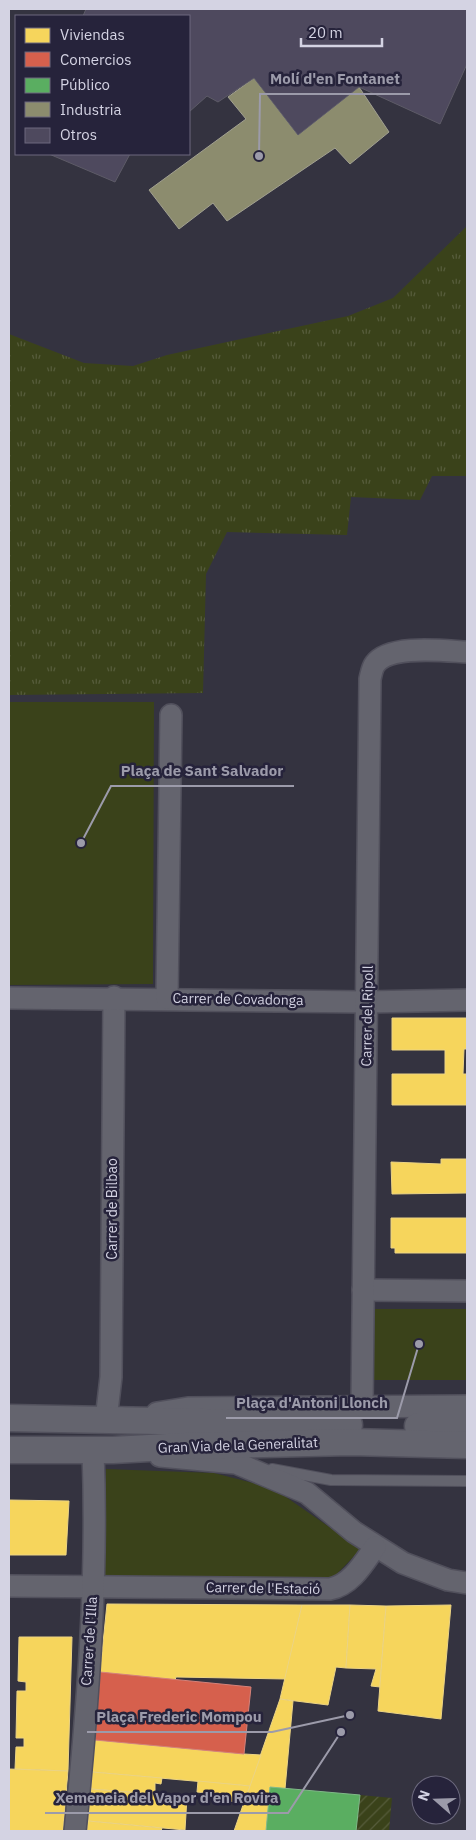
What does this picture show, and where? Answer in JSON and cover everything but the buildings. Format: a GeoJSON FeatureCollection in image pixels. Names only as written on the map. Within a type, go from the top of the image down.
{"type":"FeatureCollection","features":[{"type":"Feature","properties":{"kind":"street","name":"Carrer del Ripoll"},"geometry":{"type":"LineString","coordinates":[[362,1408],[370,679],[375,664],[387,654],[410,651],[467,652]]}},
{"type":"Feature","properties":{"kind":"street"},"geometry":{"type":"LineString","coordinates":[[167,998],[171,714]]}},
{"type":"Feature","properties":{"kind":"street","name":"Carrer de Covadonga"},"geometry":{"type":"LineString","coordinates":[[9,998],[114,997],[367,1002],[467,1000]]}},
{"type":"Feature","properties":{"kind":"street","name":"Carrer de Bilbao"},"geometry":{"type":"LineString","coordinates":[[106,1420],[111,1377],[114,997]]}},
{"type":"Feature","properties":{"kind":"street"},"geometry":{"type":"LineString","coordinates":[[363,1290],[467,1291]]}},
{"type":"Feature","properties":{"kind":"street"},"geometry":{"type":"LineString","coordinates":[[106,1420],[188,1408],[467,1406]]}},
{"type":"Feature","properties":{"kind":"street","name":"Gran Via de la Generalitat"},"geometry":{"type":"LineString","coordinates":[[9,1418],[467,1426]]}},
{"type":"Feature","properties":{"kind":"street","name":"Gran Via de la Generalitat"},"geometry":{"type":"LineString","coordinates":[[9,1450],[103,1451],[185,1446],[342,1443],[467,1444]]}},
{"type":"Feature","properties":{"kind":"street"},"geometry":{"type":"LineString","coordinates":[[103,1451],[236,1463],[307,1493],[375,1547],[425,1573],[467,1583]]}},
{"type":"Feature","properties":{"kind":"street","name":"Carrer de l'Illa"},"geometry":{"type":"LineString","coordinates":[[75,1831],[93,1586],[95,1508],[103,1451]]}},
{"type":"Feature","properties":{"kind":"street","name":"Carrer de l'Estació"},"geometry":{"type":"LineString","coordinates":[[9,1586],[330,1589],[338,1588],[347,1582],[359,1570],[375,1547]]}},
{"type":"Feature","properties":{"kind":"lane"},"geometry":{"type":"LineString","coordinates":[[236,1463],[331,1480],[467,1481]]}},
{"type":"Feature","properties":{"kind":"green space"},"geometry":{"type":"Polygon","coordinates":[[[467,226],[467,476],[432,476],[420,500],[351,497],[347,535],[227,532],[206,574],[203,693],[9,695],[9,334],[84,363],[133,366],[167,355],[348,316],[393,298],[467,226]]]}},
{"type":"Feature","properties":{"kind":"green space"},"geometry":{"type":"Polygon","coordinates":[[[9,702],[154,702],[153,984],[9,985],[9,702]]]}},
{"type":"Feature","properties":{"kind":"green space"},"geometry":{"type":"Polygon","coordinates":[[[371,1309],[467,1309],[467,1380],[370,1380],[371,1309]]]}},
{"type":"Feature","properties":{"kind":"green space"},"geometry":{"type":"Polygon","coordinates":[[[106,1469],[214,1473],[273,1488],[361,1549],[330,1581],[102,1577],[106,1469]]]}},
{"type":"Feature","properties":{"kind":"green space"},"geometry":{"type":"Polygon","coordinates":[[[360,1795],[392,1798],[389,1831],[356,1831],[360,1795]]]}},
{"type":"Feature","properties":{"kind":"place","name":"Molí d'en Fontanet"},"geometry":{"type":"Point","coordinates":[259,156]}},
{"type":"Feature","properties":{"kind":"place","name":"Plaça de Sant Salvador"},"geometry":{"type":"Point","coordinates":[81,843]}},
{"type":"Feature","properties":{"kind":"place","name":"Plaça d'Antoni Llonch"},"geometry":{"type":"Point","coordinates":[419,1344]}},
{"type":"Feature","properties":{"kind":"place","name":"Plaça Frederic Mompou"},"geometry":{"type":"Point","coordinates":[350,1715]}},
{"type":"Feature","properties":{"kind":"place","name":"Xemeneia del Vapor d'en Rovira"},"geometry":{"type":"Point","coordinates":[341,1732]}}]}
